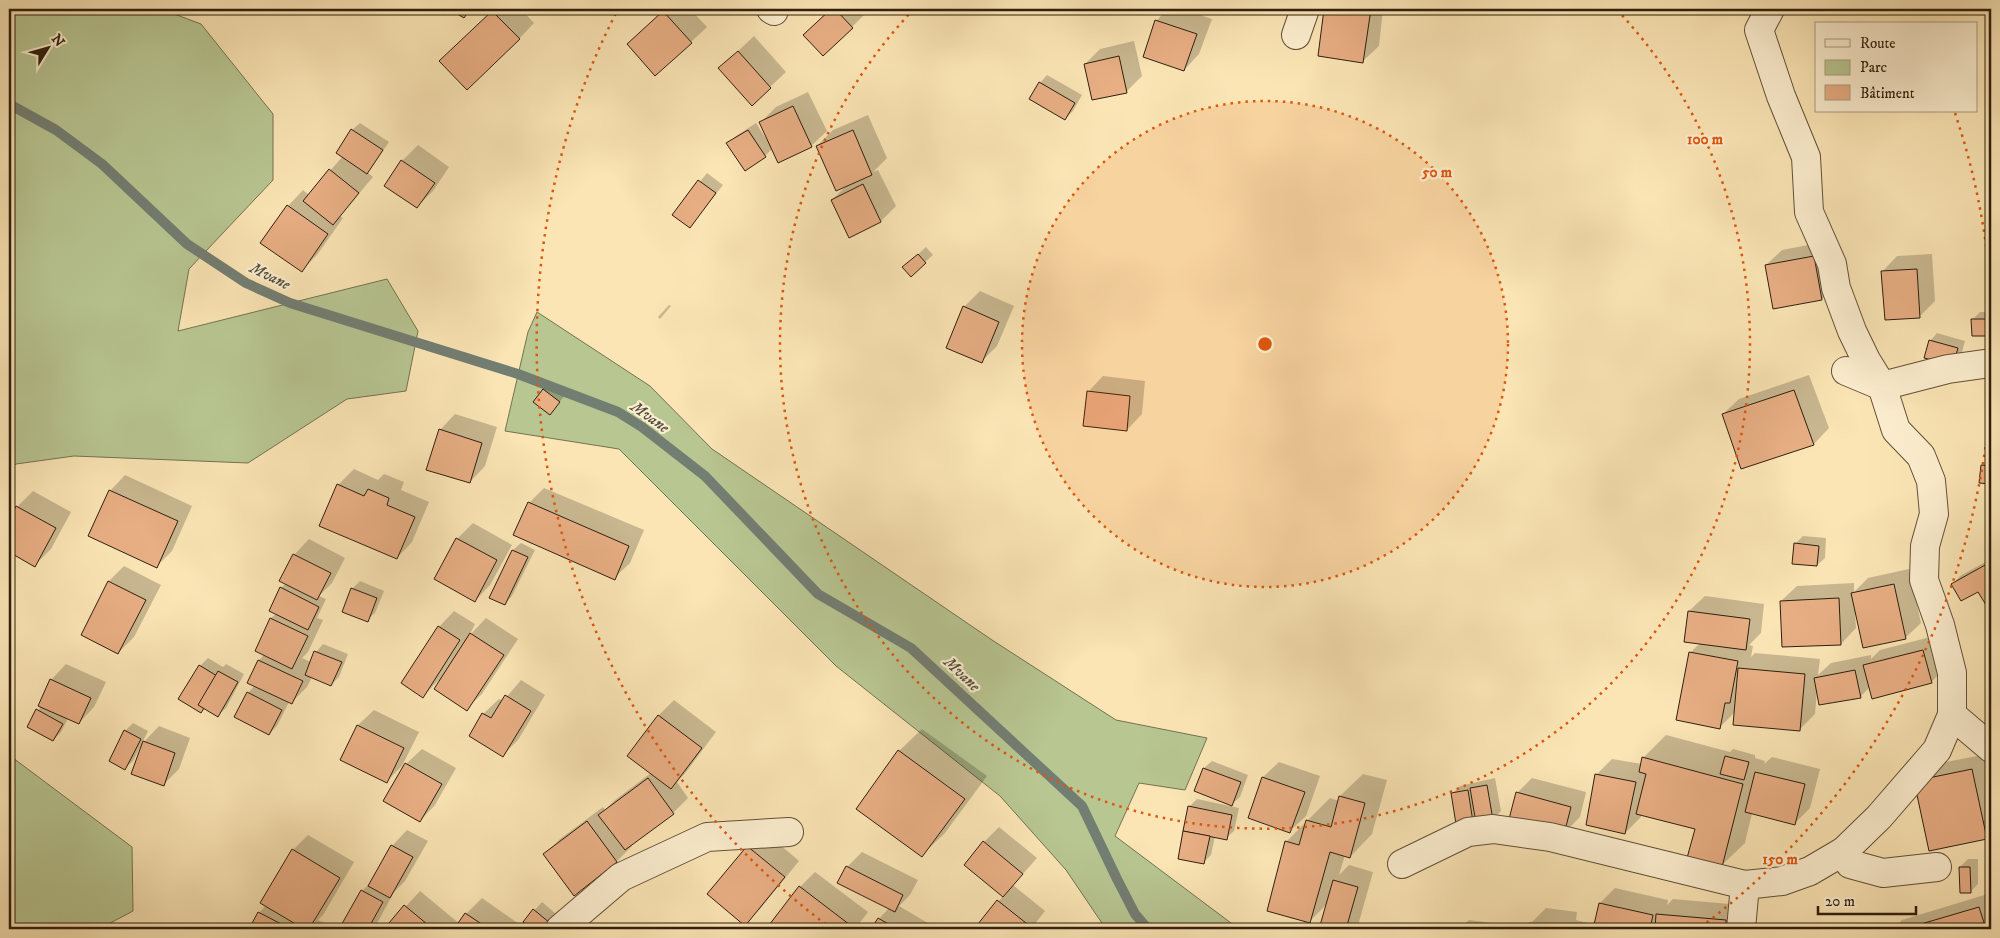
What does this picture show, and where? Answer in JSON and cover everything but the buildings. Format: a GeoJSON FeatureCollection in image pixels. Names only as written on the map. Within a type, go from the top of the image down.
{"type":"FeatureCollection","features":[{"type":"Feature","properties":{"kind":"street"},"geometry":{"type":"LineString","coordinates":[[1296,35],[1304,9]]}},
{"type":"Feature","properties":{"kind":"street"},"geometry":{"type":"LineString","coordinates":[[1402,864],[1468,832],[1493,829],[1550,837],[1745,885],[1782,881],[1810,871],[1844,851],[1880,817],[1937,750],[1952,715],[1952,673],[1940,625],[1924,580],[1925,546],[1934,514],[1931,481],[1921,456],[1896,430],[1882,386],[1866,360],[1852,331],[1836,288],[1832,264],[1808,212],[1806,157],[1781,96],[1759,30],[1770,9]]}},
{"type":"Feature","properties":{"kind":"street"},"geometry":{"type":"LineString","coordinates":[[1846,371],[1882,386],[1948,369],[1991,363]]}},
{"type":"Feature","properties":{"kind":"street"},"geometry":{"type":"LineString","coordinates":[[1952,715],[1991,748]]}},
{"type":"Feature","properties":{"kind":"street"},"geometry":{"type":"LineString","coordinates":[[560,929],[621,877],[706,837],[789,832]]}},
{"type":"Feature","properties":{"kind":"street"},"geometry":{"type":"LineString","coordinates":[[1844,851],[1850,864],[1882,873],[1937,867]]}},
{"type":"Feature","properties":{"kind":"street"},"geometry":{"type":"LineString","coordinates":[[1741,929],[1745,885]]}},
{"type":"Feature","properties":{"kind":"green space"},"geometry":{"type":"Polygon","coordinates":[[[9,9],[161,9],[201,24],[273,114],[273,180],[189,269],[178,331],[387,279],[418,331],[406,391],[347,399],[248,463],[74,456],[16,464],[9,470],[9,9]]]}},
{"type":"Feature","properties":{"kind":"green space"},"geometry":{"type":"Polygon","coordinates":[[[537,312],[650,386],[712,449],[992,640],[1116,720],[1207,738],[1185,790],[1139,783],[1115,836],[1239,929],[1106,929],[1066,870],[1000,796],[836,666],[619,449],[505,431],[528,332],[537,312]]]}},
{"type":"Feature","properties":{"kind":"green space"},"geometry":{"type":"Polygon","coordinates":[[[9,755],[132,847],[133,911],[99,929],[9,929],[9,755]]]}},
{"type":"Feature","properties":{"kind":"waterway","name":"Mvane"},"geometry":{"type":"LineString","coordinates":[[9,104],[56,130],[102,164],[187,244],[246,283],[290,303],[518,374],[618,412],[642,427],[705,476],[818,594],[911,648],[1082,806],[1135,914],[1148,929]]}}]}
